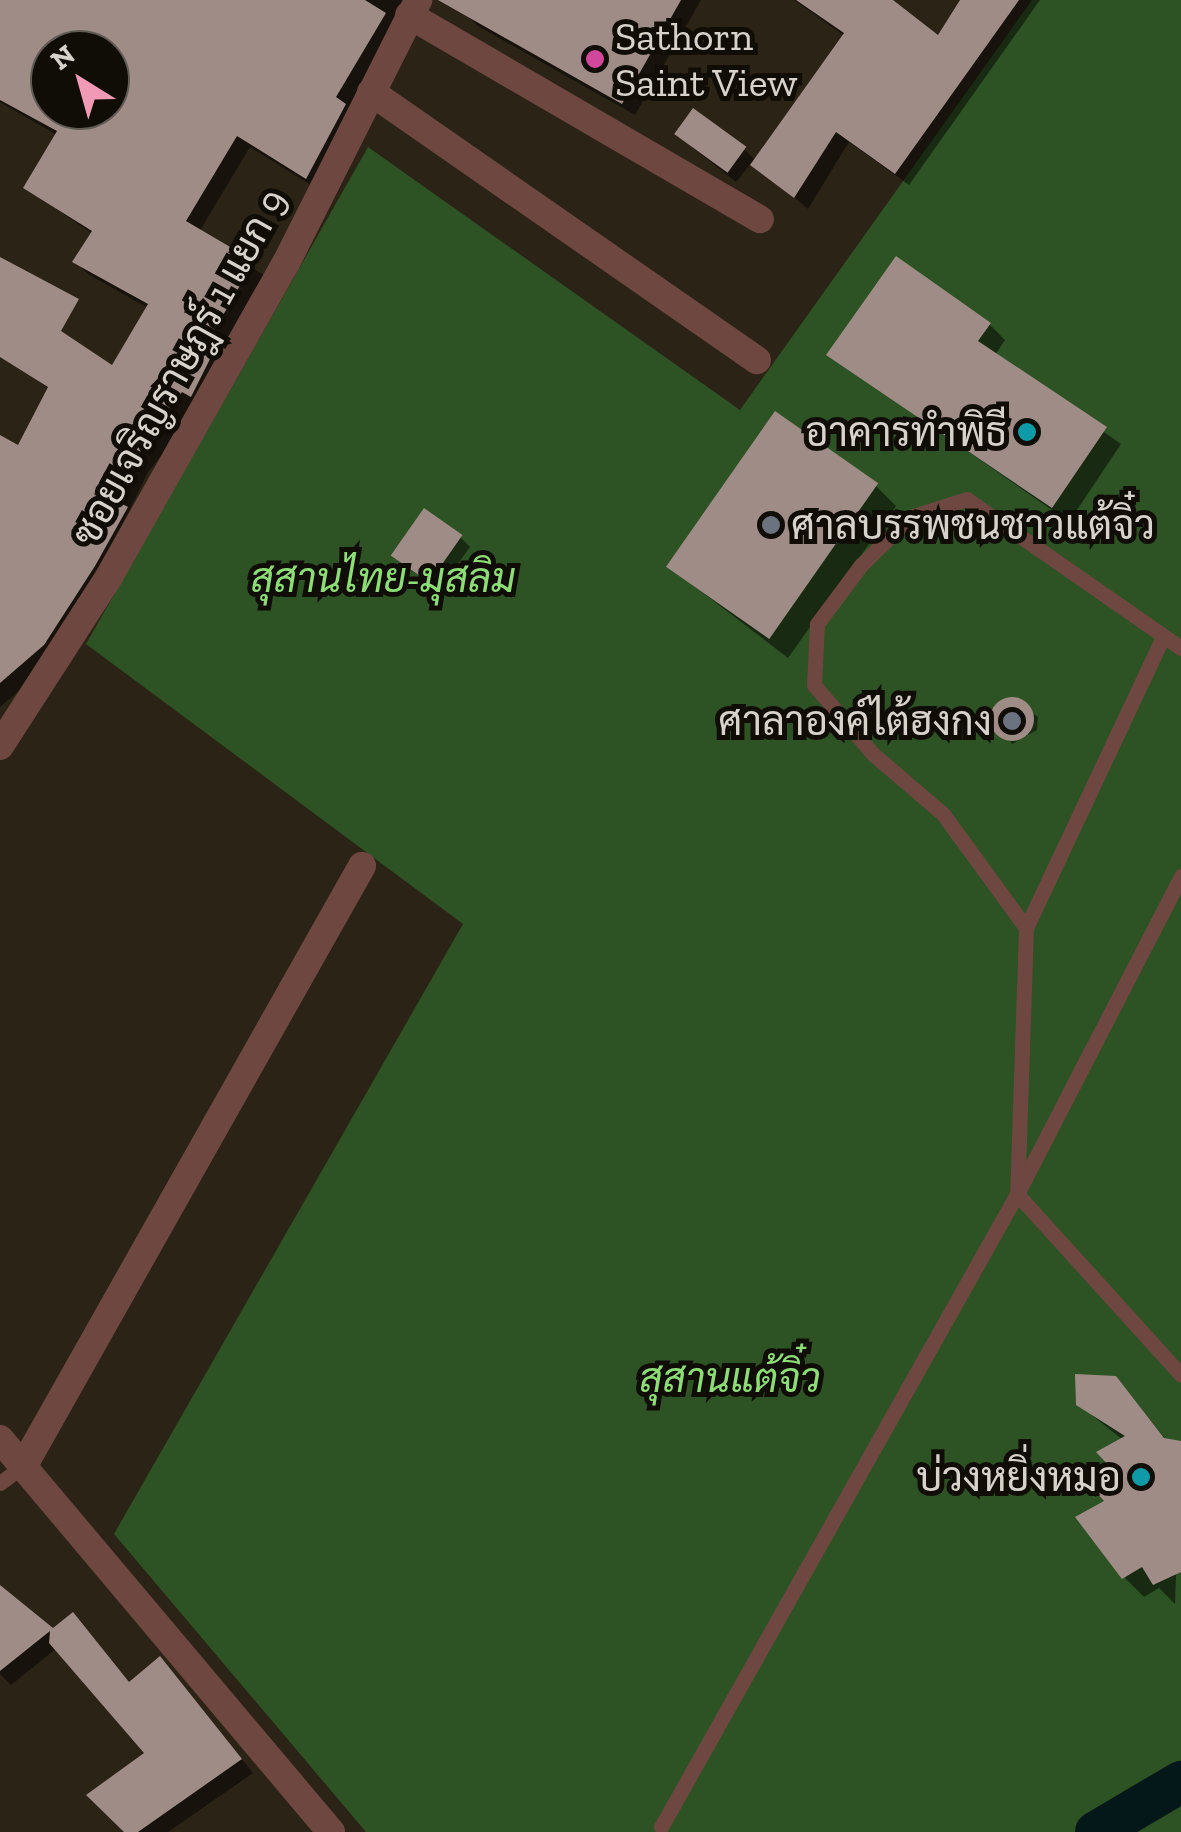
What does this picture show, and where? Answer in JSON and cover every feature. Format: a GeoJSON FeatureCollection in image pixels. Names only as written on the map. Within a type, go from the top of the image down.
{"type":"FeatureCollection","features":[{"type":"Feature","properties":{"kind":"street","name":"ซอยเจริญราษฎร์ 1 แยก 9"},"geometry":{"type":"LineString","coordinates":[[0,746],[120,558],[413,8]]}},
{"type":"Feature","properties":{"kind":"street"},"geometry":{"type":"LineString","coordinates":[[413,8],[760,219]]}},
{"type":"Feature","properties":{"kind":"street"},"geometry":{"type":"LineString","coordinates":[[371,92],[756,360]]}},
{"type":"Feature","properties":{"kind":"street"},"geometry":{"type":"LineString","coordinates":[[24,1465],[362,866]]}},
{"type":"Feature","properties":{"kind":"street"},"geometry":{"type":"LineString","coordinates":[[0,1439],[332,1832]]}},
{"type":"Feature","properties":{"kind":"lane"},"geometry":{"type":"LineString","coordinates":[[1026,928],[943,814],[873,754],[814,685],[818,624],[910,518],[967,499],[1162,639],[1181,648]]}},
{"type":"Feature","properties":{"kind":"lane"},"geometry":{"type":"LineString","coordinates":[[1162,639],[1026,928],[1017,1194],[1181,1374]]}},
{"type":"Feature","properties":{"kind":"lane"},"geometry":{"type":"LineString","coordinates":[[661,1827],[1017,1194],[1181,876]]}},
{"type":"Feature","properties":{"kind":"lane"},"geometry":{"type":"LineString","coordinates":[[0,1484],[24,1465]]}},
{"type":"Feature","properties":{"kind":"green space","name":"สุสานแต้จิ๋ว"},"geometry":{"type":"Polygon","coordinates":[[[1032,0],[1181,0],[1181,1832],[366,1832],[114,1534],[463,924],[86,644],[368,147],[740,410],[1032,0]]]}},
{"type":"Feature","properties":{"kind":"building"},"geometry":{"type":"Polygon","coordinates":[[[0,0],[365,0],[386,13],[336,97],[346,104],[306,179],[237,136],[186,221],[254,261],[202,352],[211,357],[191,397],[182,392],[136,458],[119,502],[128,507],[95,566],[44,645],[0,683],[0,435],[18,445],[48,387],[0,357],[0,257],[79,299],[61,331],[112,365],[148,304],[72,262],[92,231],[23,188],[55,130],[130,130],[130,30],[30,30],[30,116],[0,100],[0,0]]]}},
{"type":"Feature","properties":{"kind":"building","name":"Sathorn Saint View"},"geometry":{"type":"Polygon","coordinates":[[[438,0],[681,0],[622,104],[438,0]]]}},
{"type":"Feature","properties":{"kind":"building"},"geometry":{"type":"Polygon","coordinates":[[[796,0],[893,0],[938,35],[960,0],[1019,0],[895,174],[836,132],[794,198],[750,165],[844,33],[796,0]]]}},
{"type":"Feature","properties":{"kind":"building"},"geometry":{"type":"Polygon","coordinates":[[[693,108],[746,147],[728,173],[674,134],[693,108]]]}},
{"type":"Feature","properties":{"kind":"building"},"geometry":{"type":"Polygon","coordinates":[[[896,256],[991,323],[978,341],[1107,427],[1052,508],[826,355],[896,256]]]}},
{"type":"Feature","properties":{"kind":"building","name":"ศาลบรรพชนชาวแต้จิ๋ว"},"geometry":{"type":"Polygon","coordinates":[[[775,411],[878,483],[769,639],[666,567],[775,411]]]}},
{"type":"Feature","properties":{"kind":"building"},"geometry":{"type":"Polygon","coordinates":[[[424,508],[463,535],[429,582],[391,556],[424,508]]]}},
{"type":"Feature","properties":{"kind":"building","name":"ศาลาองค์ไต้ฮงกง"},"geometry":{"type":"Polygon","coordinates":[[[1012,697],[1028,703],[1034,719],[1028,735],[1012,741],[996,735],[990,719],[996,703],[1012,697]]]}},
{"type":"Feature","properties":{"kind":"building","name":"บ่วงหยิ่งหมอ"},"geometry":{"type":"Polygon","coordinates":[[[1075,1374],[1116,1376],[1164,1438],[1181,1441],[1181,1572],[1153,1585],[1142,1567],[1122,1579],[1075,1517],[1104,1501],[1090,1485],[1111,1468],[1096,1452],[1125,1436],[1076,1405],[1075,1374]]]}},
{"type":"Feature","properties":{"kind":"building"},"geometry":{"type":"Polygon","coordinates":[[[0,1585],[53,1628],[73,1612],[129,1682],[160,1656],[242,1759],[138,1832],[124,1832],[86,1795],[144,1753],[49,1643],[50,1631],[0,1671],[0,1585]]]}},
{"type":"Feature","properties":{"kind":"waterway"},"geometry":{"type":"LineString","coordinates":[[1096,1832],[1181,1782]]}},
{"type":"Feature","properties":{"kind":"place","name":"Sathorn Saint View"},"geometry":{"type":"Point","coordinates":[595,59]}},
{"type":"Feature","properties":{"kind":"place","name":"อาคารทำพิธี"},"geometry":{"type":"Point","coordinates":[1027,432]}},
{"type":"Feature","properties":{"kind":"place","name":"ศาลบรรพชนชาวแต้จิ๋ว"},"geometry":{"type":"Point","coordinates":[771,525]}},
{"type":"Feature","properties":{"kind":"place","name":"ศาลาองค์ไต้ฮงกง"},"geometry":{"type":"Point","coordinates":[1012,721]}},
{"type":"Feature","properties":{"kind":"place","name":"บ่วงหยิ่งหมอ"},"geometry":{"type":"Point","coordinates":[1141,1477]}},
{"type":"Feature","properties":{"kind":"park label","name":"สุสานไทย-มุสลิม"},"geometry":{"type":"Point","coordinates":[383,578]}}]}
